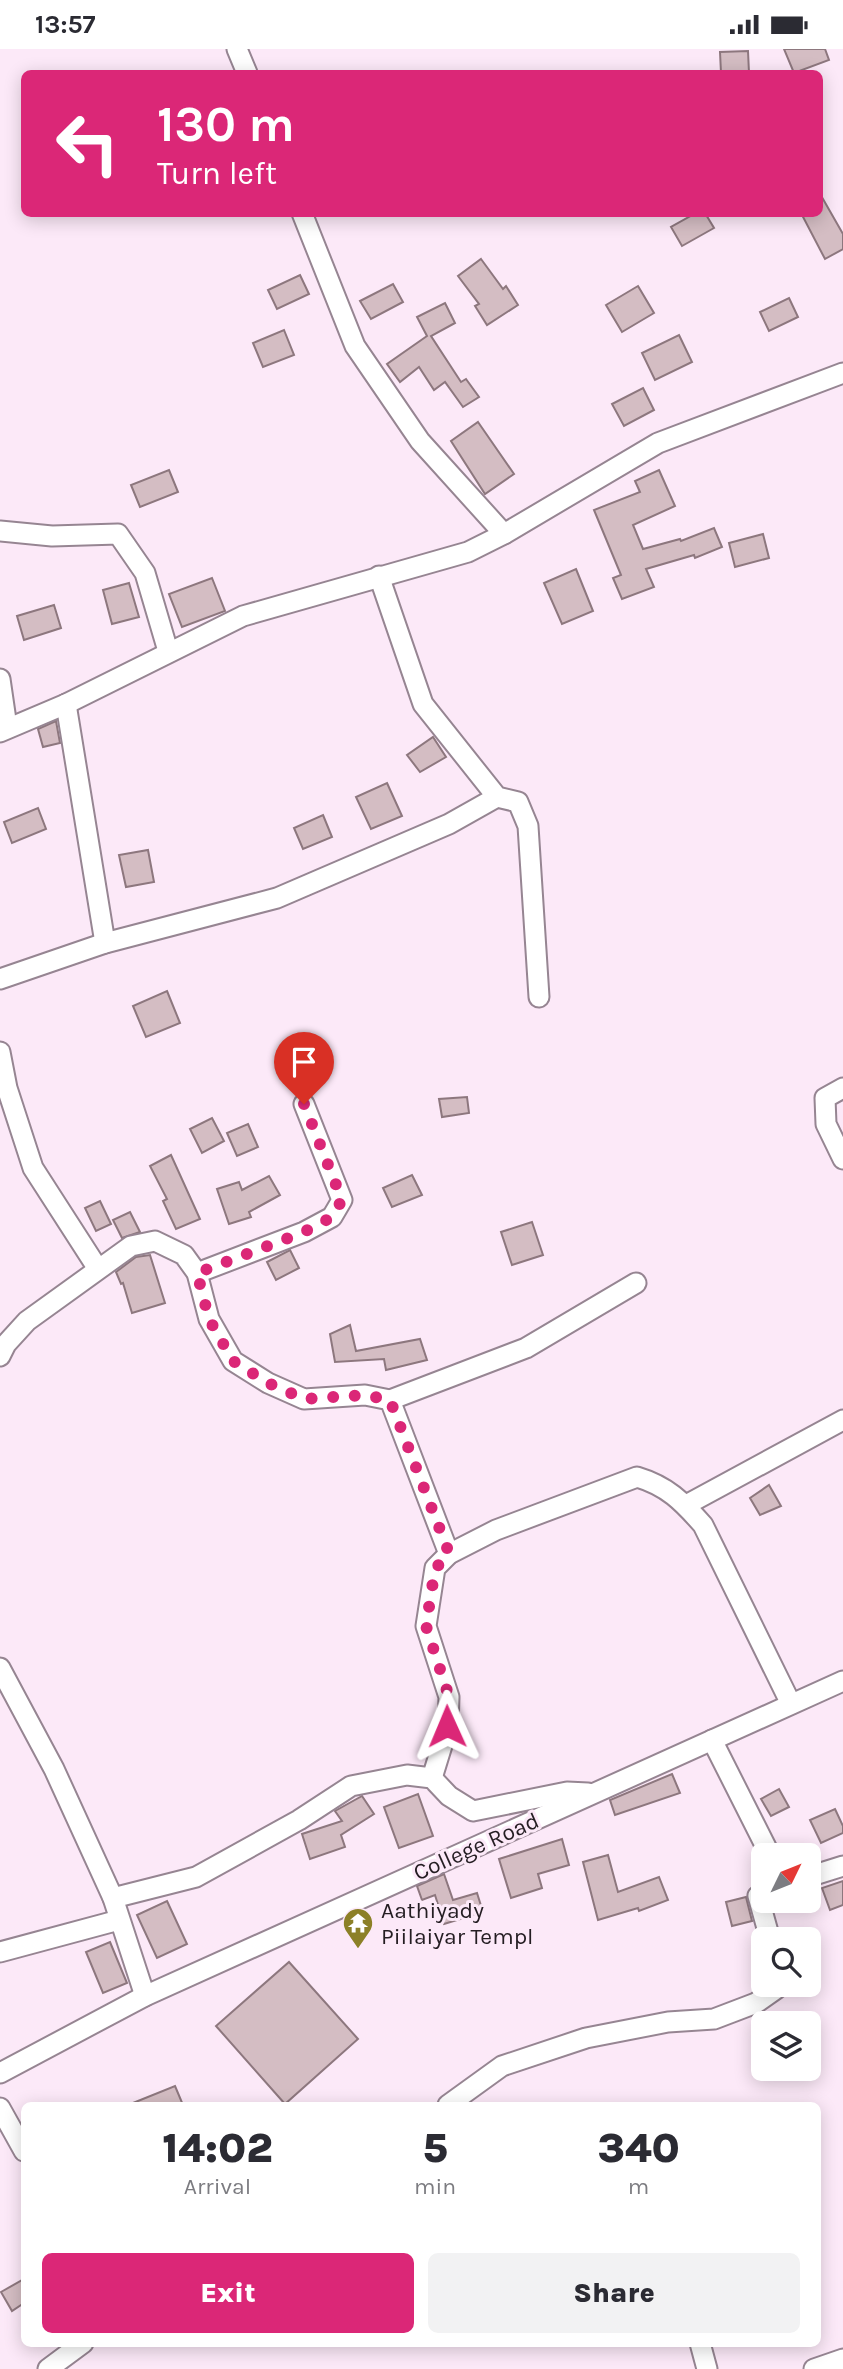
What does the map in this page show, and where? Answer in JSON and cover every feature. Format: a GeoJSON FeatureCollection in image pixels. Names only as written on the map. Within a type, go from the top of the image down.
{"type":"FeatureCollection","features":[{"type":"Feature","properties":{"kind":"street"},"geometry":{"type":"LineString","coordinates":[[237,49],[246,70]]}},
{"type":"Feature","properties":{"kind":"street"},"geometry":{"type":"LineString","coordinates":[[304,217],[355,346],[420,441],[504,534]]}},
{"type":"Feature","properties":{"kind":"street"},"geometry":{"type":"LineString","coordinates":[[0,679],[4,729],[66,704],[243,616],[468,552],[504,534],[658,443],[843,373]]}},
{"type":"Feature","properties":{"kind":"street"},"geometry":{"type":"LineString","coordinates":[[0,531],[52,536],[118,534],[145,573],[168,651]]}},
{"type":"Feature","properties":{"kind":"street"},"geometry":{"type":"LineString","coordinates":[[379,576],[423,704],[496,797],[518,802],[528,826],[539,997]]}},
{"type":"Feature","properties":{"kind":"street"},"geometry":{"type":"LineString","coordinates":[[66,704],[105,943]]}},
{"type":"Feature","properties":{"kind":"street"},"geometry":{"type":"LineString","coordinates":[[0,979],[105,943],[278,898],[449,824],[496,797]]}},
{"type":"Feature","properties":{"kind":"street"},"geometry":{"type":"LineString","coordinates":[[0,1052],[7,1088],[33,1168],[97,1269]]}},
{"type":"Feature","properties":{"kind":"street"},"geometry":{"type":"LineString","coordinates":[[843,1089],[825,1098],[826,1124],[843,1159]]}},
{"type":"Feature","properties":{"kind":"street"},"geometry":{"type":"LineString","coordinates":[[197,1273],[304,1232],[332,1217],[342,1200],[304,1104]]}},
{"type":"Feature","properties":{"kind":"street"},"geometry":{"type":"LineString","coordinates":[[0,1356],[27,1321],[97,1269],[131,1246],[155,1241],[184,1255],[197,1273],[209,1319],[233,1361],[268,1383],[304,1399],[365,1395],[390,1400],[526,1348],[636,1283]]}},
{"type":"Feature","properties":{"kind":"street"},"geometry":{"type":"LineString","coordinates":[[390,1400],[449,1553]]}},
{"type":"Feature","properties":{"kind":"street"},"geometry":{"type":"LineString","coordinates":[[686,1505],[843,1420]]}},
{"type":"Feature","properties":{"kind":"street"},"geometry":{"type":"LineString","coordinates":[[432,1778],[447,1726],[449,1697],[426,1626],[435,1569],[449,1553],[496,1530],[637,1477],[660,1484],[686,1505],[703,1525],[791,1704]]}},
{"type":"Feature","properties":{"kind":"street"},"geometry":{"type":"LineString","coordinates":[[0,1668],[54,1769],[113,1898],[145,1996]]}},
{"type":"Feature","properties":{"kind":"street","name":"College Road"},"geometry":{"type":"LineString","coordinates":[[0,2073],[145,1996],[843,1681]]}},
{"type":"Feature","properties":{"kind":"street"},"geometry":{"type":"LineString","coordinates":[[712,1740],[764,1843]]}},
{"type":"Feature","properties":{"kind":"street"},"geometry":{"type":"LineString","coordinates":[[113,1898],[196,1877],[299,1820],[351,1786],[407,1775],[432,1778],[449,1796],[473,1811],[567,1792],[593,1794]]}},
{"type":"Feature","properties":{"kind":"street"},"geometry":{"type":"LineString","coordinates":[[821,1873],[843,1866]]}},
{"type":"Feature","properties":{"kind":"street"},"geometry":{"type":"LineString","coordinates":[[0,1952],[119,1920]]}},
{"type":"Feature","properties":{"kind":"street"},"geometry":{"type":"LineString","coordinates":[[452,2102],[502,2066],[586,2038],[668,2022],[714,2019],[765,1997]]}},
{"type":"Feature","properties":{"kind":"street"},"geometry":{"type":"LineString","coordinates":[[0,2108],[21,2146]]}},
{"type":"Feature","properties":{"kind":"street"},"geometry":{"type":"LineString","coordinates":[[48,2369],[78,2347]]}},
{"type":"Feature","properties":{"kind":"street"},"geometry":{"type":"LineString","coordinates":[[701,2347],[706,2369]]}},
{"type":"Feature","properties":{"kind":"street"},"geometry":{"type":"LineString","coordinates":[[814,2369],[843,2359]]}},
{"type":"Feature","properties":{"kind":"building"},"geometry":{"type":"Polygon","coordinates":[[[784,49],[825,49],[829,60],[802,70],[793,70],[784,49]]]}},
{"type":"Feature","properties":{"kind":"building"},"geometry":{"type":"Polygon","coordinates":[[[748,51],[749,70],[721,70],[720,52],[748,51]]]}},
{"type":"Feature","properties":{"kind":"building"},"geometry":{"type":"Polygon","coordinates":[[[823,199],[843,234],[843,249],[825,259],[803,217],[823,217],[823,199]]]}},
{"type":"Feature","properties":{"kind":"building"},"geometry":{"type":"Polygon","coordinates":[[[689,217],[707,217],[714,228],[682,246],[671,227],[689,217]]]}},
{"type":"Feature","properties":{"kind":"building"},"geometry":{"type":"Polygon","coordinates":[[[481,259],[503,289],[506,286],[518,305],[487,325],[475,306],[479,304],[458,276],[481,259]]]}},
{"type":"Feature","properties":{"kind":"building"},"geometry":{"type":"Polygon","coordinates":[[[300,275],[309,294],[277,309],[268,290],[300,275]]]}},
{"type":"Feature","properties":{"kind":"building"},"geometry":{"type":"Polygon","coordinates":[[[393,284],[403,302],[371,319],[360,301],[393,284]]]}},
{"type":"Feature","properties":{"kind":"building"},"geometry":{"type":"Polygon","coordinates":[[[638,286],[654,313],[622,332],[606,305],[638,286]]]}},
{"type":"Feature","properties":{"kind":"building"},"geometry":{"type":"Polygon","coordinates":[[[789,298],[798,317],[769,331],[760,312],[789,298]]]}},
{"type":"Feature","properties":{"kind":"building"},"geometry":{"type":"Polygon","coordinates":[[[445,303],[455,323],[431,336],[461,382],[466,379],[479,397],[463,407],[445,382],[434,390],[419,367],[400,382],[387,364],[427,336],[417,317],[445,303]]]}},
{"type":"Feature","properties":{"kind":"building"},"geometry":{"type":"Polygon","coordinates":[[[284,330],[294,355],[263,367],[253,343],[284,330]]]}},
{"type":"Feature","properties":{"kind":"building"},"geometry":{"type":"Polygon","coordinates":[[[679,335],[692,362],[655,380],[642,353],[679,335]]]}},
{"type":"Feature","properties":{"kind":"building"},"geometry":{"type":"Polygon","coordinates":[[[643,388],[654,410],[624,426],[612,404],[643,388]]]}},
{"type":"Feature","properties":{"kind":"building"},"geometry":{"type":"Polygon","coordinates":[[[478,422],[514,474],[485,494],[451,441],[478,422]]]}},
{"type":"Feature","properties":{"kind":"building"},"geometry":{"type":"Polygon","coordinates":[[[169,470],[178,492],[140,507],[131,485],[169,470]]]}},
{"type":"Feature","properties":{"kind":"building"},"geometry":{"type":"Polygon","coordinates":[[[659,470],[675,506],[633,525],[643,549],[680,539],[681,541],[714,528],[722,547],[695,558],[694,555],[646,569],[654,587],[622,599],[613,578],[621,575],[594,510],[640,492],[635,481],[659,470]]]}},
{"type":"Feature","properties":{"kind":"building"},"geometry":{"type":"Polygon","coordinates":[[[763,534],[769,558],[735,567],[729,543],[763,534]]]}},
{"type":"Feature","properties":{"kind":"building"},"geometry":{"type":"Polygon","coordinates":[[[576,569],[593,611],[562,624],[544,583],[576,569]]]}},
{"type":"Feature","properties":{"kind":"building"},"geometry":{"type":"Polygon","coordinates":[[[212,578],[225,611],[182,627],[169,594],[212,578]]]}},
{"type":"Feature","properties":{"kind":"building"},"geometry":{"type":"Polygon","coordinates":[[[129,583],[139,617],[112,624],[103,590],[129,583]]]}},
{"type":"Feature","properties":{"kind":"building"},"geometry":{"type":"Polygon","coordinates":[[[54,605],[61,628],[24,640],[17,616],[54,605]]]}},
{"type":"Feature","properties":{"kind":"building"},"geometry":{"type":"Polygon","coordinates":[[[56,721],[60,743],[43,747],[38,729],[56,721]]]}},
{"type":"Feature","properties":{"kind":"building"},"geometry":{"type":"Polygon","coordinates":[[[433,737],[446,757],[420,772],[407,755],[433,737]]]}},
{"type":"Feature","properties":{"kind":"building"},"geometry":{"type":"Polygon","coordinates":[[[387,783],[402,816],[371,829],[356,797],[387,783]]]}},
{"type":"Feature","properties":{"kind":"building"},"geometry":{"type":"Polygon","coordinates":[[[38,808],[46,829],[12,843],[4,822],[38,808]]]}},
{"type":"Feature","properties":{"kind":"building"},"geometry":{"type":"Polygon","coordinates":[[[323,815],[332,837],[303,849],[294,828],[323,815]]]}},
{"type":"Feature","properties":{"kind":"building"},"geometry":{"type":"Polygon","coordinates":[[[148,850],[154,882],[126,887],[119,855],[148,850]]]}},
{"type":"Feature","properties":{"kind":"building"},"geometry":{"type":"Polygon","coordinates":[[[167,991],[180,1023],[146,1037],[133,1006],[167,991]]]}},
{"type":"Feature","properties":{"kind":"building"},"geometry":{"type":"Polygon","coordinates":[[[467,1097],[469,1113],[442,1117],[439,1099],[467,1097]]]}},
{"type":"Feature","properties":{"kind":"building"},"geometry":{"type":"Polygon","coordinates":[[[212,1118],[224,1141],[202,1153],[190,1129],[212,1118]]]}},
{"type":"Feature","properties":{"kind":"building"},"geometry":{"type":"Polygon","coordinates":[[[248,1124],[258,1147],[237,1156],[227,1133],[248,1124]]]}},
{"type":"Feature","properties":{"kind":"building"},"geometry":{"type":"Polygon","coordinates":[[[171,1155],[200,1219],[176,1229],[163,1201],[167,1199],[150,1166],[171,1155]]]}},
{"type":"Feature","properties":{"kind":"building"},"geometry":{"type":"Polygon","coordinates":[[[412,1175],[422,1195],[392,1207],[383,1188],[412,1175]]]}},
{"type":"Feature","properties":{"kind":"building"},"geometry":{"type":"Polygon","coordinates":[[[269,1176],[280,1195],[249,1212],[251,1217],[229,1224],[217,1189],[239,1182],[242,1190],[269,1176]]]}},
{"type":"Feature","properties":{"kind":"building"},"geometry":{"type":"Polygon","coordinates":[[[100,1201],[111,1224],[96,1231],[85,1208],[100,1201]]]}},
{"type":"Feature","properties":{"kind":"building"},"geometry":{"type":"Polygon","coordinates":[[[130,1212],[140,1232],[122,1238],[113,1220],[130,1212]]]}},
{"type":"Feature","properties":{"kind":"building"},"geometry":{"type":"Polygon","coordinates":[[[532,1222],[543,1255],[512,1265],[501,1232],[532,1222]]]}},
{"type":"Feature","properties":{"kind":"building"},"geometry":{"type":"Polygon","coordinates":[[[290,1250],[299,1268],[276,1280],[267,1262],[290,1250]]]}},
{"type":"Feature","properties":{"kind":"building"},"geometry":{"type":"Polygon","coordinates":[[[150,1255],[165,1303],[132,1313],[123,1283],[121,1284],[116,1272],[136,1257],[150,1255]]]}},
{"type":"Feature","properties":{"kind":"building"},"geometry":{"type":"Polygon","coordinates":[[[350,1325],[356,1351],[420,1339],[427,1360],[386,1370],[384,1359],[335,1362],[330,1334],[350,1325]]]}},
{"type":"Feature","properties":{"kind":"building"},"geometry":{"type":"Polygon","coordinates":[[[769,1485],[781,1506],[760,1515],[750,1498],[769,1485]]]}},
{"type":"Feature","properties":{"kind":"building"},"geometry":{"type":"Polygon","coordinates":[[[672,1774],[680,1793],[615,1815],[610,1800],[672,1774]]]}},
{"type":"Feature","properties":{"kind":"building"},"geometry":{"type":"Polygon","coordinates":[[[779,1789],[789,1807],[771,1816],[761,1799],[779,1789]]]}},
{"type":"Feature","properties":{"kind":"building"},"geometry":{"type":"Polygon","coordinates":[[[418,1794],[433,1836],[399,1848],[384,1807],[418,1794]]]}},
{"type":"Feature","properties":{"kind":"building"},"geometry":{"type":"Polygon","coordinates":[[[362,1796],[374,1814],[341,1835],[345,1847],[310,1859],[302,1834],[342,1821],[335,1811],[362,1796]]]}},
{"type":"Feature","properties":{"kind":"building"},"geometry":{"type":"Polygon","coordinates":[[[835,1809],[843,1826],[843,1833],[821,1843],[810,1820],[835,1809]]]}},
{"type":"Feature","properties":{"kind":"building"},"geometry":{"type":"Polygon","coordinates":[[[562,1839],[569,1865],[538,1874],[542,1888],[511,1898],[499,1859],[562,1839]]]}},
{"type":"Feature","properties":{"kind":"building"},"geometry":{"type":"Polygon","coordinates":[[[608,1855],[618,1892],[659,1877],[668,1900],[639,1911],[638,1908],[598,1920],[583,1862],[608,1855]]]}},
{"type":"Feature","properties":{"kind":"building"},"geometry":{"type":"Polygon","coordinates":[[[444,1874],[453,1900],[477,1893],[483,1912],[444,1924],[435,1895],[422,1900],[417,1886],[444,1874]]]}},
{"type":"Feature","properties":{"kind":"building"},"geometry":{"type":"Polygon","coordinates":[[[843,1881],[843,1905],[830,1910],[822,1888],[843,1881]]]}},
{"type":"Feature","properties":{"kind":"building"},"geometry":{"type":"Polygon","coordinates":[[[746,1897],[752,1921],[732,1926],[726,1902],[746,1897]]]}},
{"type":"Feature","properties":{"kind":"building"},"geometry":{"type":"Polygon","coordinates":[[[167,1901],[187,1944],[157,1958],[137,1915],[167,1901]]]}},
{"type":"Feature","properties":{"kind":"building"},"geometry":{"type":"Polygon","coordinates":[[[110,1942],[127,1983],[103,1993],[86,1952],[110,1942]]]}},
{"type":"Feature","properties":{"kind":"building"},"geometry":{"type":"Polygon","coordinates":[[[289,1962],[358,2039],[287,2102],[283,2102],[216,2026],[289,1962]]]}},
{"type":"Feature","properties":{"kind":"building"},"geometry":{"type":"Polygon","coordinates":[[[175,2086],[182,2102],[135,2102],[175,2086]]]}},
{"type":"Feature","properties":{"kind":"building"},"geometry":{"type":"Polygon","coordinates":[[[21,2281],[21,2305],[12,2311],[1,2292],[21,2281]]]}},
{"type":"Feature","properties":{"kind":"place","name":"Aathiyady Piilaiyar Templ"},"geometry":{"type":"Point","coordinates":[358,1950]}},
{"type":"Feature","properties":{"kind":"route"},"geometry":{"type":"LineString","coordinates":[[304,1104],[342,1200],[332,1217],[304,1232],[197,1273],[209,1319],[233,1361],[268,1383],[304,1399],[365,1395],[390,1400],[449,1553],[435,1569],[426,1626],[449,1697],[447,1726]]}}]}
